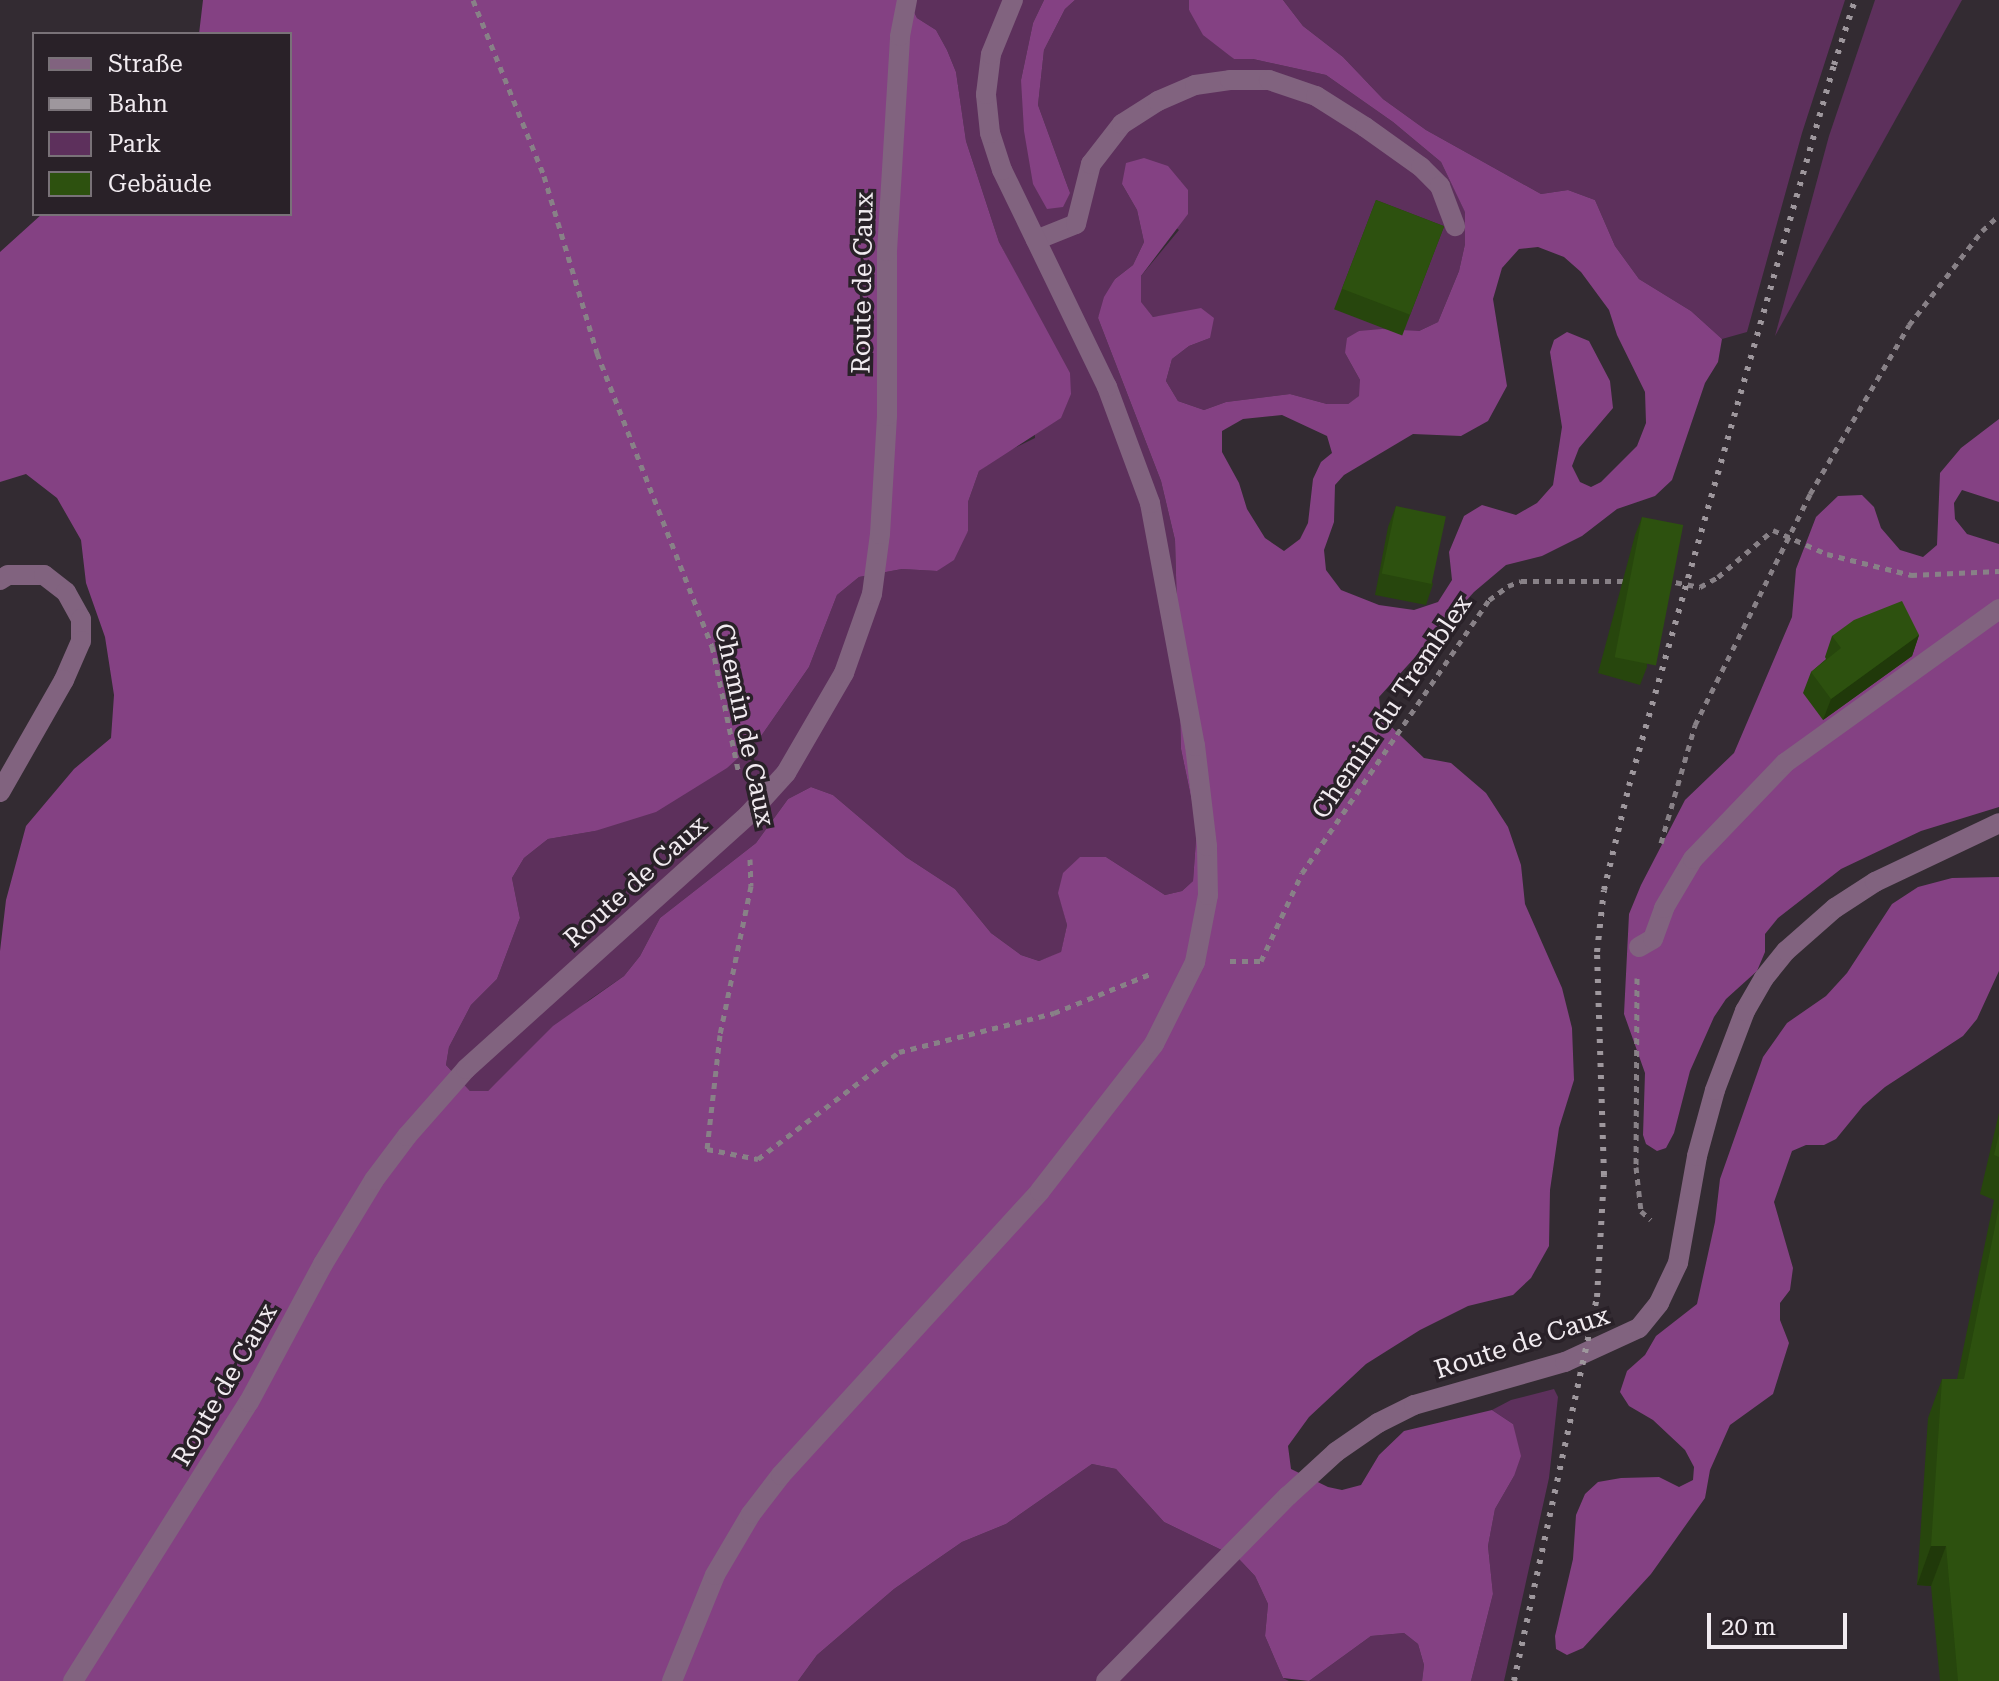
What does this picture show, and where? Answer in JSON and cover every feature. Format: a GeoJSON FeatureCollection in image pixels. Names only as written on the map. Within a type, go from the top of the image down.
{"type":"FeatureCollection","features":[{"type":"Feature","properties":{"kind":"street","name":"Route de Caux"},"geometry":{"type":"LineString","coordinates":[[73,1681],[249,1402],[323,1264],[374,1180],[407,1136],[466,1069],[748,815],[786,773],[837,685],[872,594],[887,416],[891,190],[900,36],[907,0]]}},
{"type":"Feature","properties":{"kind":"street"},"geometry":{"type":"LineString","coordinates":[[672,1681],[715,1575],[751,1514],[781,1475],[1049,1180],[1154,1044],[1195,962],[1208,895],[1207,846],[1195,746],[1156,529],[1131,447],[1107,387],[1002,170],[990,133],[986,94],[991,54],[1013,0]]}},
{"type":"Feature","properties":{"kind":"street"},"geometry":{"type":"LineString","coordinates":[[1036,240],[1076,224],[1091,164],[1122,124],[1158,101],[1195,85],[1230,80],[1269,80],[1316,96],[1365,127],[1421,167],[1440,186],[1455,226]]}},
{"type":"Feature","properties":{"kind":"street"},"geometry":{"type":"LineString","coordinates":[[0,580],[8,575],[44,575],[66,592],[81,619],[81,641],[64,680],[0,792]]}},
{"type":"Feature","properties":{"kind":"street"},"geometry":{"type":"LineString","coordinates":[[1639,947],[1653,939],[1664,908],[1693,859],[1785,763],[1999,609]]}},
{"type":"Feature","properties":{"kind":"street","name":"Route de Caux"},"geometry":{"type":"LineString","coordinates":[[1106,1681],[1288,1496],[1336,1452],[1378,1423],[1414,1405],[1565,1362],[1606,1347],[1639,1328],[1670,1283],[1683,1240],[1697,1156],[1715,1090],[1745,1011],[1764,978],[1786,951],[1835,908],[1909,864],[1999,823]]}},
{"type":"Feature","properties":{"kind":"path","name":"Chemin de Caux"},"geometry":{"type":"LineString","coordinates":[[473,0],[544,176],[597,353],[712,646],[748,815],[751,886],[720,1035],[707,1149],[758,1159],[899,1052],[1054,1013],[1146,975],[1195,962]]}},
{"type":"Feature","properties":{"kind":"path"},"geometry":{"type":"LineString","coordinates":[[1659,849],[1695,725],[1789,537],[1909,325],[1982,231],[1999,215]]}},
{"type":"Feature","properties":{"kind":"path"},"geometry":{"type":"LineString","coordinates":[[1649,580],[1700,587],[1718,577],[1773,530],[1827,554],[1911,575],[1999,571]]}},
{"type":"Feature","properties":{"kind":"path","name":"Chemin du Tremblex"},"geometry":{"type":"LineString","coordinates":[[1195,962],[1261,961],[1302,873],[1489,600],[1521,581],[1635,580]]}},
{"type":"Feature","properties":{"kind":"path"},"geometry":{"type":"LineString","coordinates":[[1639,947],[1636,1167],[1641,1211],[1683,1240]]}},
{"type":"Feature","properties":{"kind":"green space"},"geometry":{"type":"Polygon","coordinates":[[[908,0],[1044,0],[1033,23],[1021,80],[1070,193],[1038,105],[1044,50],[1065,9],[1075,0],[1189,0],[1189,10],[1234,59],[1253,59],[1326,75],[1393,122],[1441,162],[1465,211],[1465,244],[1459,271],[1438,322],[1419,331],[1359,331],[1345,353],[1360,380],[1360,396],[1348,404],[1327,404],[1290,394],[1226,402],[1204,410],[1178,401],[1166,381],[1172,359],[1189,346],[1210,338],[1171,315],[1153,317],[1141,303],[1141,276],[1179,230],[1122,184],[1137,210],[1144,242],[1133,265],[1115,279],[1098,318],[1161,481],[1175,540],[1181,749],[1197,826],[1193,881],[1182,891],[1165,895],[1106,857],[1059,893],[1067,925],[1061,953],[1039,961],[1021,955],[991,933],[955,889],[906,857],[833,795],[811,787],[788,799],[756,843],[660,918],[640,956],[624,976],[589,1000],[488,1091],[470,1091],[446,1065],[449,1047],[471,1005],[497,979],[520,918],[512,878],[524,858],[548,839],[595,831],[759,739],[809,667],[837,595],[859,577],[902,569],[937,571],[968,531],[968,502],[979,471],[1004,453],[1035,438],[1027,296],[999,242],[966,141],[956,72],[936,30],[917,18],[908,0]]]}},
{"type":"Feature","properties":{"kind":"green space"},"geometry":{"type":"Polygon","coordinates":[[[1283,0],[1845,0],[1802,133],[1747,332],[1722,339],[1691,311],[1639,279],[1615,246],[1595,200],[1568,190],[1541,194],[1426,130],[1383,99],[1343,57],[1303,26],[1283,0]]]}},
{"type":"Feature","properties":{"kind":"green space"},"geometry":{"type":"Polygon","coordinates":[[[1875,0],[1962,0],[1775,336],[1829,136],[1875,0]]]}},
{"type":"Feature","properties":{"kind":"green space"},"geometry":{"type":"Polygon","coordinates":[[[1554,1389],[1558,1397],[1549,1478],[1504,1681],[1471,1681],[1493,1594],[1488,1546],[1495,1509],[1514,1476],[1513,1424],[1492,1410],[1511,1400],[1554,1389]]]}},
{"type":"Feature","properties":{"kind":"green space"},"geometry":{"type":"Polygon","coordinates":[[[1092,1464],[1116,1469],[1164,1522],[1238,1558],[1255,1576],[1268,1604],[1265,1636],[1283,1678],[1289,1681],[798,1681],[817,1655],[894,1589],[962,1542],[1006,1524],[1092,1464]]]}},
{"type":"Feature","properties":{"kind":"green space"},"geometry":{"type":"Polygon","coordinates":[[[1404,1633],[1418,1644],[1424,1665],[1422,1681],[1309,1681],[1371,1636],[1404,1633]]]}},
{"type":"Feature","properties":{"kind":"shaded area"},"geometry":{"type":"Polygon","coordinates":[[[203,0],[908,0],[917,18],[936,30],[956,72],[966,141],[999,242],[1070,373],[1071,394],[1061,418],[979,471],[968,502],[968,531],[954,560],[937,571],[902,569],[859,577],[837,595],[809,667],[759,739],[727,768],[656,812],[595,831],[548,839],[524,858],[512,878],[520,918],[497,979],[471,1005],[449,1047],[446,1065],[470,1091],[488,1091],[553,1026],[624,976],[640,956],[660,918],[756,843],[788,799],[811,787],[833,795],[906,857],[955,889],[991,933],[1021,955],[1039,961],[1061,952],[1067,925],[1058,893],[1063,873],[1080,857],[1106,857],[1165,895],[1182,891],[1193,881],[1197,826],[1181,749],[1175,540],[1161,481],[1098,318],[1104,297],[1115,279],[1133,265],[1144,242],[1137,210],[1122,184],[1126,163],[1144,158],[1168,166],[1188,190],[1188,214],[1141,276],[1141,302],[1153,317],[1201,308],[1214,318],[1210,338],[1189,346],[1172,359],[1166,381],[1178,401],[1204,410],[1226,402],[1290,394],[1327,404],[1348,404],[1359,396],[1360,380],[1345,353],[1347,338],[1359,331],[1419,331],[1438,322],[1459,271],[1465,244],[1465,212],[1441,162],[1393,122],[1326,75],[1253,59],[1234,59],[1203,35],[1189,10],[1189,0],[1283,0],[1303,26],[1343,57],[1383,99],[1426,130],[1541,194],[1568,190],[1595,200],[1615,246],[1639,279],[1691,311],[1722,339],[1718,362],[1705,383],[1672,480],[1655,496],[1617,509],[1582,536],[1542,556],[1506,565],[1474,592],[1379,697],[1381,717],[1424,758],[1451,763],[1486,793],[1508,827],[1521,865],[1525,904],[1562,988],[1572,1028],[1574,1080],[1559,1128],[1550,1190],[1549,1246],[1531,1278],[1513,1295],[1468,1306],[1420,1330],[1366,1364],[1309,1417],[1288,1446],[1291,1469],[1328,1487],[1342,1490],[1361,1485],[1379,1455],[1404,1431],[1492,1410],[1513,1424],[1521,1456],[1514,1476],[1495,1509],[1488,1546],[1493,1594],[1471,1681],[1422,1681],[1424,1665],[1418,1644],[1404,1633],[1371,1636],[1309,1681],[1283,1678],[1265,1636],[1268,1604],[1255,1576],[1238,1558],[1164,1522],[1116,1469],[1092,1464],[1006,1524],[962,1542],[894,1589],[817,1655],[798,1681],[0,1681],[0,951],[6,900],[26,826],[74,769],[111,738],[114,695],[105,637],[86,583],[81,540],[57,498],[26,474],[0,482],[0,252],[40,216],[292,216],[292,32],[199,32],[203,0]],[[1538,247],[1519,249],[1502,268],[1493,299],[1507,386],[1488,421],[1461,436],[1413,434],[1344,475],[1335,485],[1334,522],[1324,550],[1326,570],[1341,590],[1379,605],[1414,610],[1438,602],[1452,580],[1449,552],[1464,516],[1482,505],[1516,515],[1537,503],[1553,485],[1562,427],[1550,352],[1554,340],[1567,332],[1589,341],[1610,381],[1613,408],[1579,448],[1572,466],[1580,482],[1591,487],[1601,482],[1637,446],[1646,423],[1645,392],[1617,335],[1609,310],[1581,272],[1564,257],[1538,247]],[[1282,415],[1243,419],[1222,431],[1222,452],[1239,483],[1247,509],[1265,538],[1284,551],[1300,539],[1308,523],[1313,479],[1321,462],[1332,453],[1327,436],[1282,415]]]}},
{"type":"Feature","properties":{"kind":"shaded area"},"geometry":{"type":"Polygon","coordinates":[[[1044,0],[1075,0],[1065,9],[1044,50],[1038,105],[1070,193],[1063,207],[1047,209],[1033,184],[1024,131],[1021,80],[1033,23],[1044,0]]]}},
{"type":"Feature","properties":{"kind":"shaded area"},"geometry":{"type":"Polygon","coordinates":[[[1999,419],[1999,502],[1962,490],[1954,503],[1955,519],[1967,534],[1999,544],[1999,807],[1921,831],[1841,869],[1778,918],[1765,934],[1765,952],[1757,971],[1726,999],[1714,1017],[1690,1071],[1674,1133],[1666,1148],[1657,1151],[1646,1144],[1643,1135],[1645,1073],[1624,1014],[1629,914],[1641,885],[1685,800],[1734,753],[1792,617],[1796,569],[1816,517],[1838,496],[1862,495],[1874,507],[1881,528],[1900,550],[1923,557],[1937,545],[1940,473],[1961,448],[1999,419]]]}},
{"type":"Feature","properties":{"kind":"shaded area"},"geometry":{"type":"Polygon","coordinates":[[[1999,877],[1999,971],[1977,1019],[1963,1036],[1885,1087],[1863,1106],[1836,1139],[1824,1145],[1806,1145],[1792,1151],[1774,1202],[1793,1268],[1790,1290],[1780,1303],[1780,1320],[1789,1343],[1773,1394],[1730,1425],[1710,1470],[1705,1498],[1651,1574],[1583,1648],[1567,1655],[1556,1649],[1555,1636],[1573,1559],[1576,1515],[1585,1494],[1598,1482],[1621,1478],[1659,1477],[1679,1487],[1693,1480],[1694,1467],[1685,1450],[1653,1420],[1629,1406],[1620,1392],[1627,1371],[1645,1355],[1656,1336],[1697,1304],[1715,1222],[1720,1179],[1763,1057],[1787,1023],[1826,996],[1847,973],[1892,904],[1918,887],[1952,878],[1999,877]]]}},
{"type":"Feature","properties":{"kind":"building"},"geometry":{"type":"Polygon","coordinates":[[[1376,200],[1444,226],[1410,315],[1342,289],[1376,200]]]}},
{"type":"Feature","properties":{"kind":"building"},"geometry":{"type":"Polygon","coordinates":[[[1396,506],[1446,517],[1432,584],[1382,573],[1396,506]]]}},
{"type":"Feature","properties":{"kind":"building"},"geometry":{"type":"Polygon","coordinates":[[[1642,517],[1683,525],[1656,665],[1615,657],[1642,517]]]}},
{"type":"Feature","properties":{"kind":"building"},"geometry":{"type":"Polygon","coordinates":[[[1902,601],[1919,635],[1831,699],[1811,672],[1841,648],[1832,636],[1854,620],[1902,601]]]}},
{"type":"Feature","properties":{"kind":"building"},"geometry":{"type":"Polygon","coordinates":[[[1999,1134],[1999,1157],[1994,1155],[1999,1134]]]}},
{"type":"Feature","properties":{"kind":"building"},"geometry":{"type":"Polygon","coordinates":[[[1999,1207],[1999,1681],[1958,1681],[1946,1546],[1931,1546],[1942,1379],[1964,1379],[1999,1207]]]}},
{"type":"Feature","properties":{"kind":"railway"},"geometry":{"type":"LineString","coordinates":[[1514,1681],[1597,1297],[1604,1175],[1597,952],[1604,890],[1629,786],[1855,0]]}}]}
